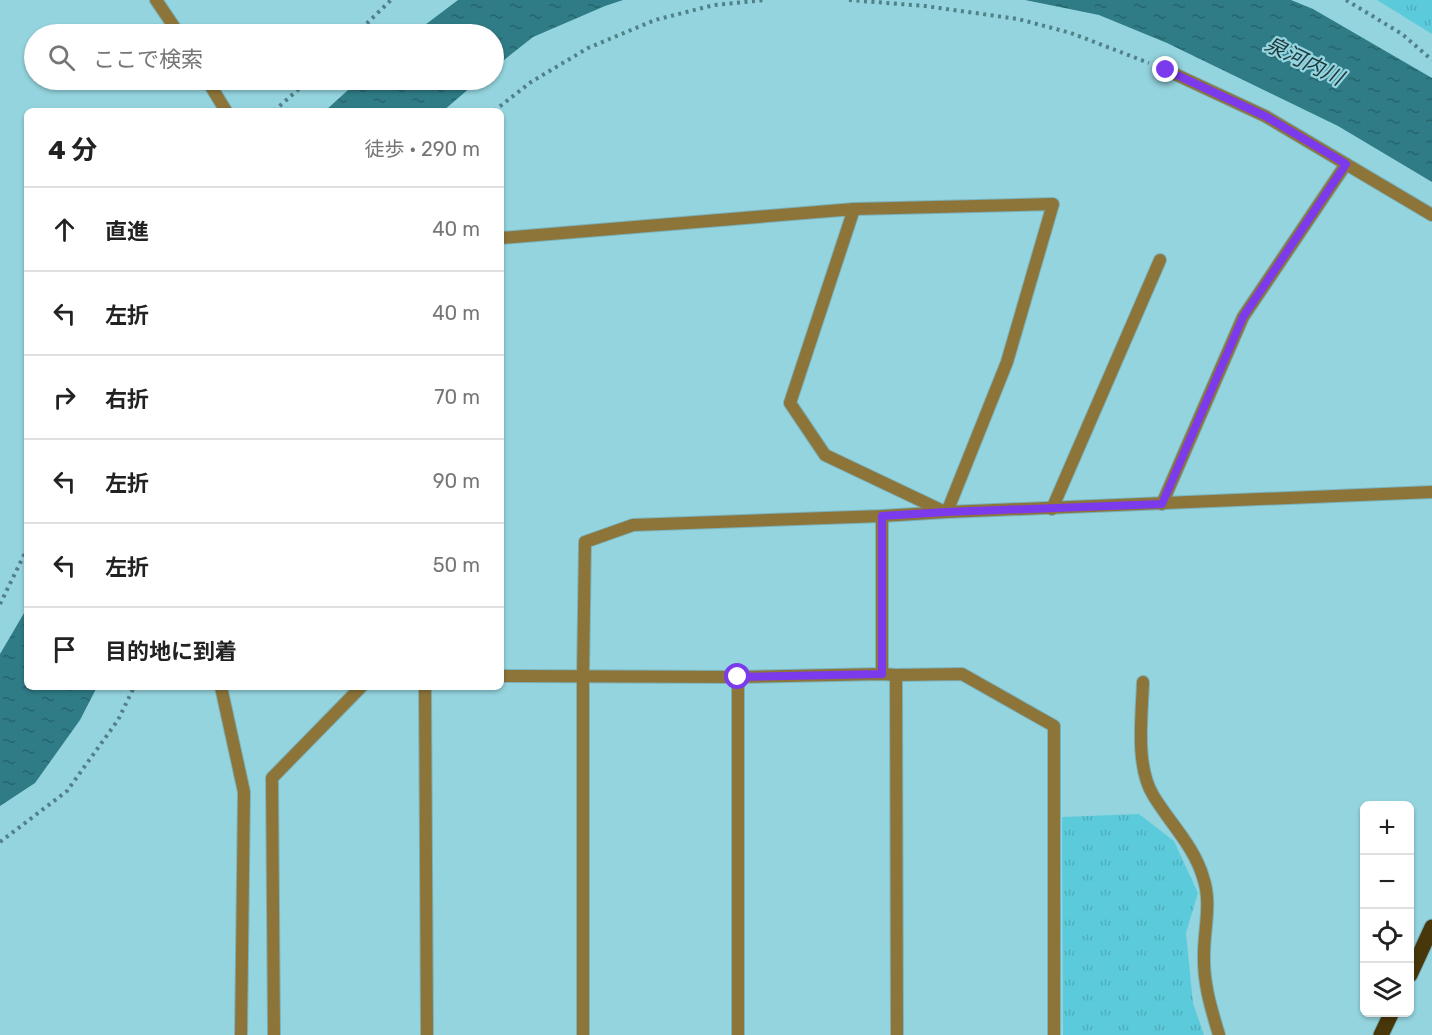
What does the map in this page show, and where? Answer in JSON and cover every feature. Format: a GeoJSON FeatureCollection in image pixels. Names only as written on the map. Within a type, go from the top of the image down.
{"type":"FeatureCollection","features":[{"type":"Feature","properties":{"kind":"main road"},"geometry":{"type":"LineString","coordinates":[[1414,966],[1432,927]]}},
{"type":"Feature","properties":{"kind":"main road"},"geometry":{"type":"LineString","coordinates":[[1381,1035],[1390,1017]]}},
{"type":"Feature","properties":{"kind":"street"},"geometry":{"type":"LineString","coordinates":[[156,0],[172,24]]}},
{"type":"Feature","properties":{"kind":"street"},"geometry":{"type":"LineString","coordinates":[[1166,70],[1265,116],[1432,215]]}},
{"type":"Feature","properties":{"kind":"street"},"geometry":{"type":"LineString","coordinates":[[213,90],[224,108]]}},
{"type":"Feature","properties":{"kind":"street"},"geometry":{"type":"LineString","coordinates":[[1162,504],[1243,317],[1346,164]]}},
{"type":"Feature","properties":{"kind":"street"},"geometry":{"type":"LineString","coordinates":[[504,238],[854,209],[1053,204],[1007,362],[946,512]]}},
{"type":"Feature","properties":{"kind":"street"},"geometry":{"type":"LineString","coordinates":[[854,209],[790,403],[825,455],[946,512]]}},
{"type":"Feature","properties":{"kind":"street"},"geometry":{"type":"LineString","coordinates":[[1052,509],[1160,260]]}},
{"type":"Feature","properties":{"kind":"street"},"geometry":{"type":"LineString","coordinates":[[583,1035],[582,676],[585,542],[633,525],[1432,492]]}},
{"type":"Feature","properties":{"kind":"street"},"geometry":{"type":"LineString","coordinates":[[882,516],[882,674]]}},
{"type":"Feature","properties":{"kind":"street"},"geometry":{"type":"LineString","coordinates":[[504,676],[738,677],[962,674],[1054,726],[1054,1035]]}},
{"type":"Feature","properties":{"kind":"street"},"geometry":{"type":"LineString","coordinates":[[896,675],[897,1035]]}},
{"type":"Feature","properties":{"kind":"street"},"geometry":{"type":"LineString","coordinates":[[738,677],[738,1035]]}},
{"type":"Feature","properties":{"kind":"street"},"geometry":{"type":"LineString","coordinates":[[1143,681],[1142,753],[1145,773],[1152,793],[1193,854],[1203,876],[1208,900],[1204,974],[1207,995],[1219,1035]]}},
{"type":"Feature","properties":{"kind":"street"},"geometry":{"type":"LineString","coordinates":[[222,690],[244,792],[242,1035]]}},
{"type":"Feature","properties":{"kind":"street"},"geometry":{"type":"LineString","coordinates":[[274,1035],[272,778],[358,690]]}},
{"type":"Feature","properties":{"kind":"street"},"geometry":{"type":"LineString","coordinates":[[425,690],[427,1035]]}},
{"type":"Feature","properties":{"kind":"path"},"geometry":{"type":"LineString","coordinates":[[366,24],[391,0]]}},
{"type":"Feature","properties":{"kind":"path"},"geometry":{"type":"LineString","coordinates":[[498,108],[531,82],[588,48],[655,20],[714,5],[764,0]]}},
{"type":"Feature","properties":{"kind":"path"},"geometry":{"type":"LineString","coordinates":[[849,0],[925,6],[1018,19],[1071,33],[1166,70]]}},
{"type":"Feature","properties":{"kind":"path"},"geometry":{"type":"LineString","coordinates":[[1346,0],[1402,34],[1432,60]]}},
{"type":"Feature","properties":{"kind":"path"},"geometry":{"type":"LineString","coordinates":[[277,108],[298,90]]}},
{"type":"Feature","properties":{"kind":"path"},"geometry":{"type":"LineString","coordinates":[[0,604],[24,555]]}},
{"type":"Feature","properties":{"kind":"path"},"geometry":{"type":"LineString","coordinates":[[0,842],[67,791],[118,720],[133,690]]}},
{"type":"Feature","properties":{"kind":"green space"},"geometry":{"type":"Polygon","coordinates":[[[1377,0],[1432,0],[1432,34],[1377,0]]]}},
{"type":"Feature","properties":{"kind":"green space"},"geometry":{"type":"Polygon","coordinates":[[[1139,814],[1174,841],[1198,893],[1186,933],[1193,1003],[1204,1035],[1063,1035],[1062,817],[1139,814]]]}},
{"type":"Feature","properties":{"kind":"water"},"geometry":{"type":"Polygon","coordinates":[[[458,0],[623,0],[533,37],[504,60],[504,24],[426,24],[458,0]]]}},
{"type":"Feature","properties":{"kind":"water","name":"泉河内川"},"geometry":{"type":"Polygon","coordinates":[[[1025,0],[1291,0],[1313,9],[1432,78],[1432,182],[1338,126],[1167,43],[1099,15],[1025,0]]]}},
{"type":"Feature","properties":{"kind":"water"},"geometry":{"type":"Polygon","coordinates":[[[348,90],[467,90],[446,108],[328,108],[348,90]]]}},
{"type":"Feature","properties":{"kind":"water"},"geometry":{"type":"Polygon","coordinates":[[[24,613],[24,690],[95,690],[80,720],[35,783],[0,806],[0,654],[24,613]]]}},
{"type":"Feature","properties":{"kind":"route"},"geometry":{"type":"LineString","coordinates":[[738,677],[882,674],[882,516],[1162,504],[1243,317],[1346,164],[1265,116],[1166,70]]}}]}
